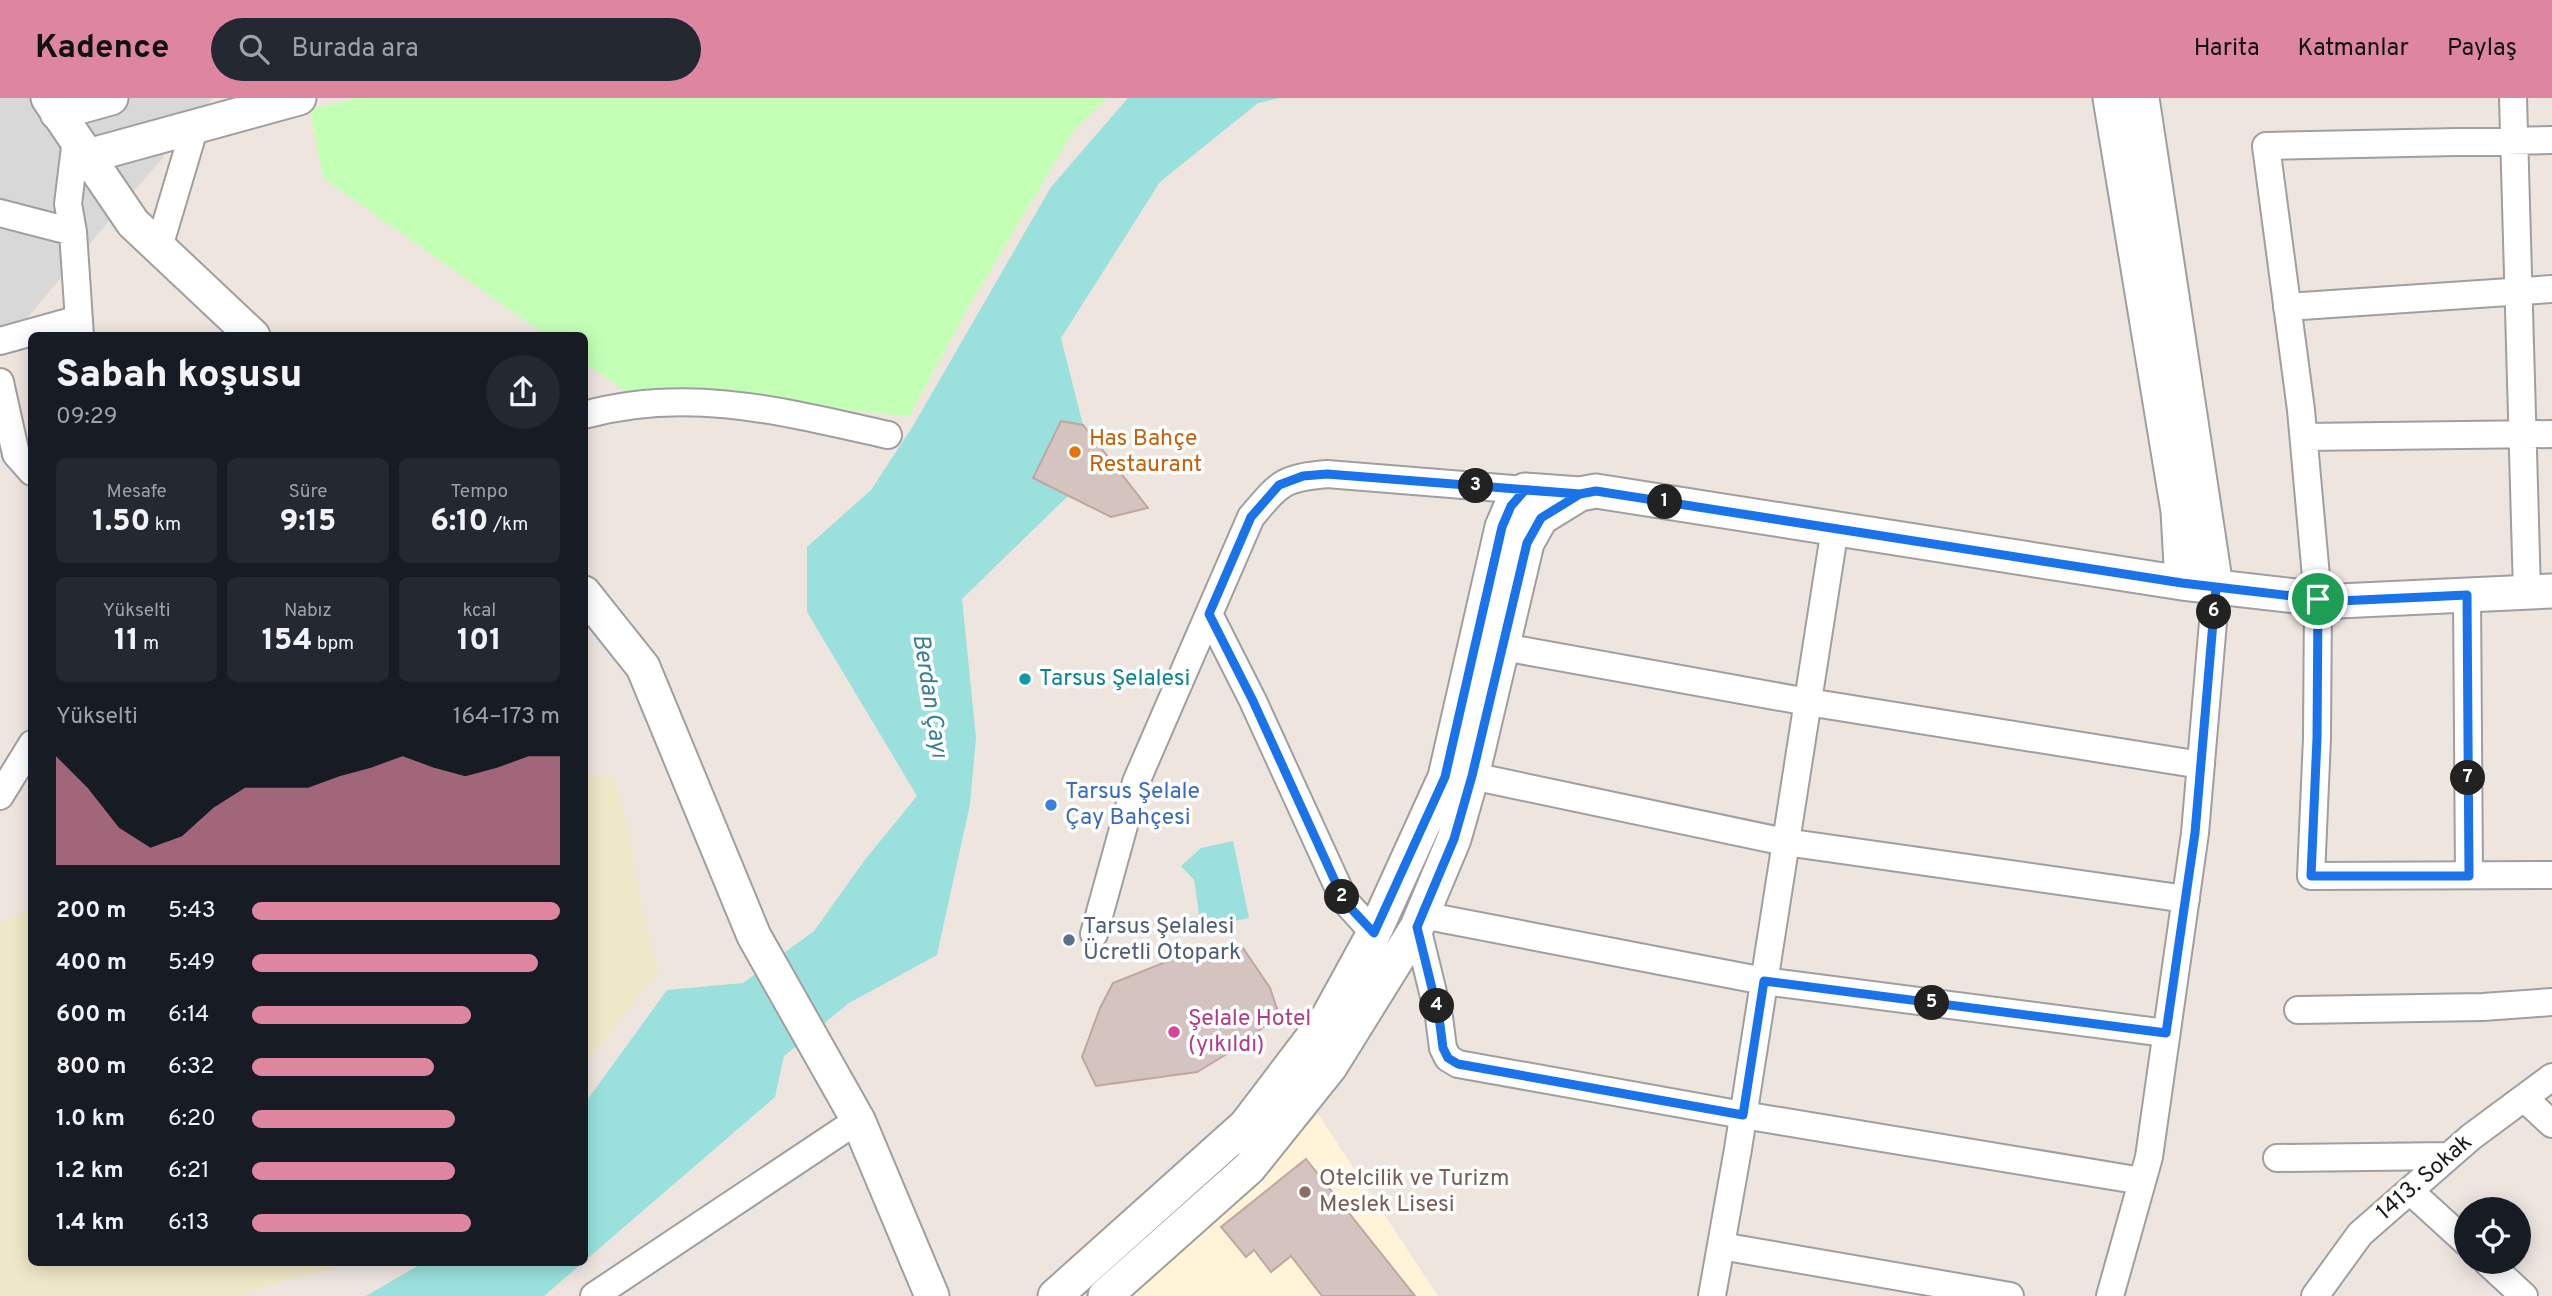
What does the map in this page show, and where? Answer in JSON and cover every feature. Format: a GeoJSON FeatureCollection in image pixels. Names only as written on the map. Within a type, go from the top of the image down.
{"type":"FeatureCollection","features":[{"type":"Feature","properties":{"kind":"street"},"geometry":{"type":"LineString","coordinates":[[67,127],[111,98]]}},
{"type":"Feature","properties":{"kind":"street"},"geometry":{"type":"LineString","coordinates":[[67,127],[195,126],[299,98]]}},
{"type":"Feature","properties":{"kind":"street"},"geometry":{"type":"LineString","coordinates":[[2110,98],[2178,511],[2182,583]]}},
{"type":"Feature","properties":{"kind":"street"},"geometry":{"type":"LineString","coordinates":[[2110,1296],[2149,1157],[2195,833],[2216,587],[2142,98]]}},
{"type":"Feature","properties":{"kind":"street"},"geometry":{"type":"LineString","coordinates":[[1094,934],[1136,782],[1251,517],[1279,485],[1303,476],[1327,474],[1580,494],[1596,491],[2182,583],[2339,601],[2540,591],[2523,434],[2512,98]]}},
{"type":"Feature","properties":{"kind":"street"},"geometry":{"type":"LineString","coordinates":[[159,247],[195,126]]}},
{"type":"Feature","properties":{"kind":"street"},"geometry":{"type":"LineString","coordinates":[[51,332],[80,327],[74,232],[68,205],[67,127]]}},
{"type":"Feature","properties":{"kind":"street"},"geometry":{"type":"LineString","coordinates":[[67,127],[134,223],[249,332]]}},
{"type":"Feature","properties":{"kind":"street"},"geometry":{"type":"LineString","coordinates":[[2552,140],[2266,146],[2304,437],[2318,599],[2317,738],[2311,876],[2552,875]]}},
{"type":"Feature","properties":{"kind":"street"},"geometry":{"type":"LineString","coordinates":[[0,214],[74,232]]}},
{"type":"Feature","properties":{"kind":"street"},"geometry":{"type":"LineString","coordinates":[[2287,307],[2552,289]]}},
{"type":"Feature","properties":{"kind":"street"},"geometry":{"type":"LineString","coordinates":[[0,341],[28,336]]}},
{"type":"Feature","properties":{"kind":"street"},"geometry":{"type":"LineString","coordinates":[[0,382],[16,454],[28,468]]}},
{"type":"Feature","properties":{"kind":"street"},"geometry":{"type":"LineString","coordinates":[[588,414],[606,409],[699,400],[775,410],[888,435]]}},
{"type":"Feature","properties":{"kind":"street"},"geometry":{"type":"LineString","coordinates":[[2304,437],[2552,434]]}},
{"type":"Feature","properties":{"kind":"street"},"geometry":{"type":"LineString","coordinates":[[1055,1296],[1246,1125],[1328,1017],[1374,933],[1445,777],[1502,527],[1511,506],[1525,490]]}},
{"type":"Feature","properties":{"kind":"street"},"geometry":{"type":"LineString","coordinates":[[1105,1296],[1249,1168],[1330,1068],[1419,921],[1454,839],[1472,776],[1527,543],[1541,518],[1580,494]]}},
{"type":"Feature","properties":{"kind":"street"},"geometry":{"type":"LineString","coordinates":[[1712,1296],[1835,528]]}},
{"type":"Feature","properties":{"kind":"street"},"geometry":{"type":"LineString","coordinates":[[2467,595],[2469,876]]}},
{"type":"Feature","properties":{"kind":"street"},"geometry":{"type":"LineString","coordinates":[[588,598],[643,667],[754,936],[858,1121],[932,1296]]}},
{"type":"Feature","properties":{"kind":"street"},"geometry":{"type":"LineString","coordinates":[[1209,614],[1253,701],[1344,901],[1374,933]]}},
{"type":"Feature","properties":{"kind":"street"},"geometry":{"type":"LineString","coordinates":[[1503,647],[1808,702],[2201,765]]}},
{"type":"Feature","properties":{"kind":"street"},"geometry":{"type":"LineString","coordinates":[[0,796],[28,750]]}},
{"type":"Feature","properties":{"kind":"street"},"geometry":{"type":"LineString","coordinates":[[1472,776],[1785,842],[2186,900]]}},
{"type":"Feature","properties":{"kind":"street"},"geometry":{"type":"LineString","coordinates":[[1419,921],[1764,981],[2166,1033]]}},
{"type":"Feature","properties":{"kind":"street"},"geometry":{"type":"LineString","coordinates":[[1419,921],[1443,1048],[1448,1058],[1458,1064],[1743,1115],[2142,1181]]}},
{"type":"Feature","properties":{"kind":"street"},"geometry":{"type":"LineString","coordinates":[[2298,1010],[2483,1007],[2552,1002]]}},
{"type":"Feature","properties":{"kind":"street","name":"1413. Sokak"},"geometry":{"type":"LineString","coordinates":[[2315,1296],[2360,1234],[2449,1156],[2552,1077]]}},
{"type":"Feature","properties":{"kind":"street"},"geometry":{"type":"LineString","coordinates":[[2524,1098],[2552,1124]]}},
{"type":"Feature","properties":{"kind":"street"},"geometry":{"type":"LineString","coordinates":[[594,1296],[858,1121]]}},
{"type":"Feature","properties":{"kind":"street"},"geometry":{"type":"LineString","coordinates":[[2277,1158],[2449,1156]]}},
{"type":"Feature","properties":{"kind":"street"},"geometry":{"type":"LineString","coordinates":[[2410,1191],[2454,1231]]}},
{"type":"Feature","properties":{"kind":"street"},"geometry":{"type":"LineString","coordinates":[[1721,1247],[2010,1296]]}},
{"type":"Feature","properties":{"kind":"street"},"geometry":{"type":"LineString","coordinates":[[2500,1274],[2524,1296]]}},
{"type":"Feature","properties":{"kind":"shaded area"},"geometry":{"type":"Polygon","coordinates":[[[0,98],[213,98],[0,350],[0,98]]]}},
{"type":"Feature","properties":{"kind":"shaded area"},"geometry":{"type":"Polygon","coordinates":[[[588,774],[614,776],[659,972],[588,1061],[588,774]]]}},
{"type":"Feature","properties":{"kind":"shaded area"},"geometry":{"type":"Polygon","coordinates":[[[28,908],[28,1266],[339,1266],[236,1296],[0,1296],[0,923],[14,918],[28,908]]]}},
{"type":"Feature","properties":{"kind":"shaded area","name":"Otelcilik ve Turizm Meslek Lisesi"},"geometry":{"type":"Polygon","coordinates":[[[1318,1114],[1438,1296],[1124,1296],[1280,1155],[1318,1114]]]}},
{"type":"Feature","properties":{"kind":"green space"},"geometry":{"type":"Polygon","coordinates":[[[356,98],[1107,98],[1074,130],[969,306],[909,417],[785,402],[627,392],[588,365],[588,332],[541,332],[323,178],[310,110],[356,98]]]}},
{"type":"Feature","properties":{"kind":"water","name":"Berdan Çayı"},"geometry":{"type":"Polygon","coordinates":[[[1128,98],[1279,98],[1258,103],[1160,182],[1061,338],[1083,425],[1061,421],[1033,478],[1068,496],[962,599],[976,738],[970,804],[937,955],[849,1003],[784,1056],[775,1097],[588,1259],[588,1099],[667,990],[743,983],[814,931],[864,861],[917,796],[807,612],[807,547],[871,490],[913,426],[1051,187],[1128,98]]]}},
{"type":"Feature","properties":{"kind":"water"},"geometry":{"type":"Polygon","coordinates":[[[1233,841],[1249,918],[1201,928],[1194,880],[1181,866],[1201,848],[1233,841]]]}},
{"type":"Feature","properties":{"kind":"water"},"geometry":{"type":"Polygon","coordinates":[[[418,1266],[579,1266],[544,1296],[366,1296],[418,1266]]]}},
{"type":"Feature","properties":{"kind":"building","name":"Has Bahçe Restaurant"},"geometry":{"type":"Polygon","coordinates":[[[1061,421],[1083,425],[1148,508],[1111,517],[1033,478],[1061,421]]]}},
{"type":"Feature","properties":{"kind":"building","name":"Şelale Hotel (yıkıldı)"},"geometry":{"type":"Polygon","coordinates":[[[1243,948],[1270,988],[1279,1015],[1235,1049],[1197,1072],[1096,1086],[1082,1057],[1100,1008],[1113,983],[1198,949],[1229,956],[1243,948]]]}},
{"type":"Feature","properties":{"kind":"building"},"geometry":{"type":"Polygon","coordinates":[[[1306,1159],[1415,1296],[1322,1296],[1291,1256],[1271,1272],[1254,1250],[1246,1257],[1221,1227],[1306,1159]]]}},
{"type":"Feature","properties":{"kind":"place","name":"Has Bahçe Restaurant"},"geometry":{"type":"Point","coordinates":[1075,452]}},
{"type":"Feature","properties":{"kind":"place","name":"Tarsus Şelalesi"},"geometry":{"type":"Point","coordinates":[1025,679]}},
{"type":"Feature","properties":{"kind":"place","name":"Tarsus Şelale Çay Bahçesi"},"geometry":{"type":"Point","coordinates":[1051,805]}},
{"type":"Feature","properties":{"kind":"place","name":"Tarsus Şelalesi Ücretli Otopark"},"geometry":{"type":"Point","coordinates":[1069,940]}},
{"type":"Feature","properties":{"kind":"place","name":"Şelale Hotel (yıkıldı)"},"geometry":{"type":"Point","coordinates":[1174,1032]}},
{"type":"Feature","properties":{"kind":"place","name":"Otelcilik ve Turizm Meslek Lisesi"},"geometry":{"type":"Point","coordinates":[1305,1192]}},
{"type":"Feature","properties":{"kind":"route"},"geometry":{"type":"LineString","coordinates":[[2318,599],[2182,583],[1596,491],[1580,494],[1525,490],[1511,506],[1502,527],[1445,777],[1374,933],[1344,901],[1253,701],[1209,614],[1251,517],[1279,485],[1303,476],[1327,474],[1580,494],[1541,518],[1527,543],[1472,776],[1454,839],[1417,927],[1439,1017],[1443,1048],[1448,1058],[1458,1064],[1743,1115],[1764,981],[2166,1033],[2195,833],[2216,587],[2318,599],[2317,738],[2311,876],[2469,876],[2467,595],[2339,601],[2318,599]]}}]}
